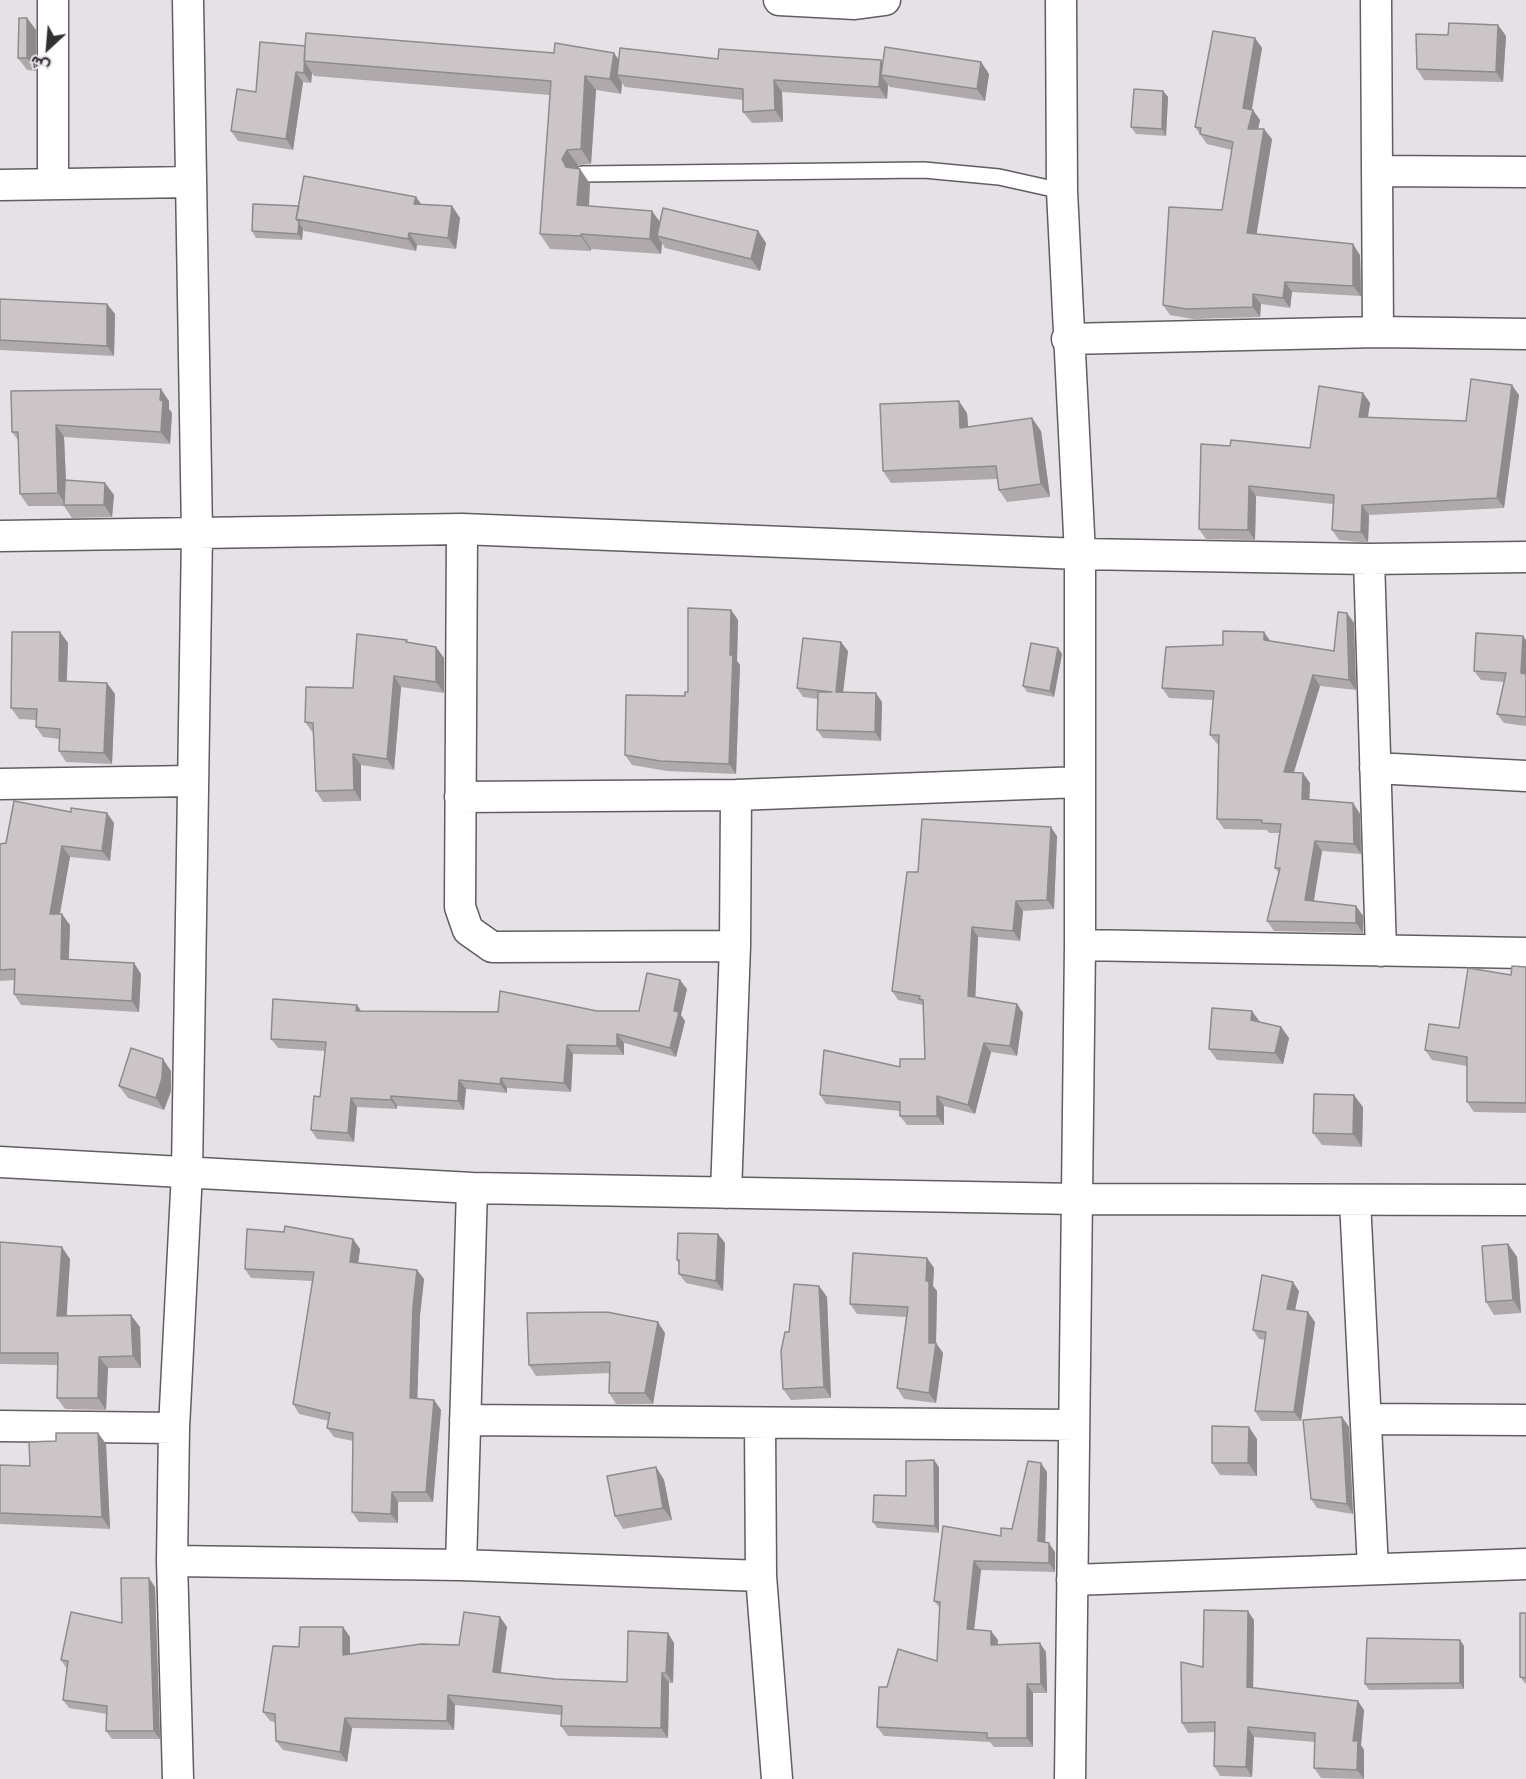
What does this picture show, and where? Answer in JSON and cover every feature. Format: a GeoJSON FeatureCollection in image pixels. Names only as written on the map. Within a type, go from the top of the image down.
{"type":"FeatureCollection","features":[{"type":"Feature","properties":{"kind":"street"},"geometry":{"type":"LineString","coordinates":[[53,0],[53,184]]}},
{"type":"Feature","properties":{"kind":"street"},"geometry":{"type":"LineString","coordinates":[[178,1779],[172,1561],[174,1428],[187,1172],[197,534],[188,0]]}},
{"type":"Feature","properties":{"kind":"street"},"geometry":{"type":"LineString","coordinates":[[787,0],[855,4],[885,0]]}},
{"type":"Feature","properties":{"kind":"street"},"geometry":{"type":"LineString","coordinates":[[1061,0],[1062,191],[1067,339],[1080,554],[1080,945],[1070,1779]]}},
{"type":"Feature","properties":{"kind":"street"},"geometry":{"type":"LineString","coordinates":[[1376,0],[1378,332]]}},
{"type":"Feature","properties":{"kind":"street"},"geometry":{"type":"LineString","coordinates":[[1377,171],[1526,172]]}},
{"type":"Feature","properties":{"kind":"street"},"geometry":{"type":"LineString","coordinates":[[0,185],[191,182]]}},
{"type":"Feature","properties":{"kind":"street"},"geometry":{"type":"LineString","coordinates":[[1067,339],[1378,332],[1526,334]]}},
{"type":"Feature","properties":{"kind":"street"},"geometry":{"type":"LineString","coordinates":[[462,529],[460,907],[468,930],[492,947],[735,946]]}},
{"type":"Feature","properties":{"kind":"street"},"geometry":{"type":"LineString","coordinates":[[0,536],[462,529],[1080,554],[1369,559],[1526,557]]}},
{"type":"Feature","properties":{"kind":"street"},"geometry":{"type":"LineString","coordinates":[[1369,559],[1381,951]]}},
{"type":"Feature","properties":{"kind":"street"},"geometry":{"type":"LineString","coordinates":[[1375,768],[1526,776]]}},
{"type":"Feature","properties":{"kind":"street"},"geometry":{"type":"LineString","coordinates":[[0,784],[193,781]]}},
{"type":"Feature","properties":{"kind":"street"},"geometry":{"type":"LineString","coordinates":[[460,797],[736,795],[1080,782]]}},
{"type":"Feature","properties":{"kind":"street"},"geometry":{"type":"LineString","coordinates":[[726,1193],[735,946],[736,795]]}},
{"type":"Feature","properties":{"kind":"street"},"geometry":{"type":"LineString","coordinates":[[1080,945],[1526,953]]}},
{"type":"Feature","properties":{"kind":"street"},"geometry":{"type":"LineString","coordinates":[[0,1162],[472,1188],[1077,1199],[1526,1200]]}},
{"type":"Feature","properties":{"kind":"street"},"geometry":{"type":"LineString","coordinates":[[461,1565],[472,1188]]}},
{"type":"Feature","properties":{"kind":"street"},"geometry":{"type":"LineString","coordinates":[[1355,1200],[1373,1569]]}},
{"type":"Feature","properties":{"kind":"street"},"geometry":{"type":"LineString","coordinates":[[1366,1419],[1526,1420]]}},
{"type":"Feature","properties":{"kind":"street"},"geometry":{"type":"LineString","coordinates":[[465,1420],[1074,1425]]}},
{"type":"Feature","properties":{"kind":"street"},"geometry":{"type":"LineString","coordinates":[[760,1424],[761,1576],[777,1779]]}},
{"type":"Feature","properties":{"kind":"street"},"geometry":{"type":"LineString","coordinates":[[0,1426],[174,1428]]}},
{"type":"Feature","properties":{"kind":"street"},"geometry":{"type":"LineString","coordinates":[[172,1561],[461,1565],[761,1576]]}},
{"type":"Feature","properties":{"kind":"street"},"geometry":{"type":"LineString","coordinates":[[1072,1581],[1526,1564]]}},
{"type":"Feature","properties":{"kind":"lane"},"geometry":{"type":"LineString","coordinates":[[582,174],[924,170],[999,177],[1062,191]]}},
{"type":"Feature","properties":{"kind":"building"},"geometry":{"type":"Polygon","coordinates":[[[19,18],[27,18],[27,58],[18,58],[19,18]]]}},
{"type":"Feature","properties":{"kind":"building"},"geometry":{"type":"Polygon","coordinates":[[[1449,23],[1498,25],[1496,72],[1417,69],[1416,34],[1448,35],[1449,23]]]}},
{"type":"Feature","properties":{"kind":"building"},"geometry":{"type":"Polygon","coordinates":[[[1213,31],[1255,38],[1243,108],[1253,110],[1248,129],[1264,129],[1247,233],[1353,244],[1353,286],[1285,282],[1283,298],[1253,294],[1253,307],[1186,309],[1163,305],[1169,207],[1222,210],[1233,142],[1200,134],[1201,128],[1195,127],[1213,31]]]}},
{"type":"Feature","properties":{"kind":"building"},"geometry":{"type":"Polygon","coordinates":[[[306,33],[554,53],[555,43],[614,53],[610,79],[585,76],[581,149],[567,150],[562,159],[566,167],[580,169],[577,205],[652,211],[650,239],[581,234],[581,236],[540,234],[551,81],[304,61],[306,33]]]}},
{"type":"Feature","properties":{"kind":"building"},"geometry":{"type":"Polygon","coordinates":[[[260,42],[305,46],[304,73],[296,72],[286,139],[231,131],[237,89],[256,92],[260,42]]]}},
{"type":"Feature","properties":{"kind":"building"},"geometry":{"type":"Polygon","coordinates":[[[885,47],[981,62],[977,89],[881,75],[885,47]]]}},
{"type":"Feature","properties":{"kind":"building"},"geometry":{"type":"Polygon","coordinates":[[[620,48],[718,59],[719,49],[881,60],[879,87],[774,80],[775,110],[743,112],[743,89],[617,75],[620,48]]]}},
{"type":"Feature","properties":{"kind":"building"},"geometry":{"type":"Polygon","coordinates":[[[1134,89],[1163,91],[1162,129],[1131,127],[1134,89]]]}},
{"type":"Feature","properties":{"kind":"building"},"geometry":{"type":"Polygon","coordinates":[[[304,176],[416,197],[414,204],[452,206],[448,238],[409,233],[408,239],[296,219],[304,176]]]}},
{"type":"Feature","properties":{"kind":"building"},"geometry":{"type":"Polygon","coordinates":[[[253,204],[299,206],[296,219],[299,222],[298,234],[252,231],[253,204]]]}},
{"type":"Feature","properties":{"kind":"building"},"geometry":{"type":"Polygon","coordinates":[[[663,208],[758,231],[751,259],[657,236],[663,208]]]}},
{"type":"Feature","properties":{"kind":"building"},"geometry":{"type":"Polygon","coordinates":[[[0,299],[107,304],[107,346],[0,340],[0,299]]]}},
{"type":"Feature","properties":{"kind":"building"},"geometry":{"type":"Polygon","coordinates":[[[1471,379],[1512,385],[1497,498],[1362,505],[1361,532],[1353,532],[1332,530],[1334,495],[1249,486],[1248,530],[1199,529],[1201,444],[1230,446],[1231,440],[1310,448],[1319,386],[1363,393],[1359,417],[1466,421],[1471,379]]]}},
{"type":"Feature","properties":{"kind":"building"},"geometry":{"type":"Polygon","coordinates":[[[161,389],[160,400],[163,401],[161,432],[56,425],[58,493],[20,494],[18,432],[12,432],[11,391],[161,389]]]}},
{"type":"Feature","properties":{"kind":"building"},"geometry":{"type":"Polygon","coordinates":[[[959,401],[960,428],[1032,418],[1041,484],[999,490],[996,466],[883,471],[880,404],[959,401]]]}},
{"type":"Feature","properties":{"kind":"building"},"geometry":{"type":"Polygon","coordinates":[[[65,480],[105,483],[104,505],[64,505],[65,480]]]}},
{"type":"Feature","properties":{"kind":"building"},"geometry":{"type":"Polygon","coordinates":[[[688,608],[731,610],[730,655],[733,655],[729,764],[660,761],[625,755],[626,695],[685,696],[685,692],[688,692],[688,608]]]}},
{"type":"Feature","properties":{"kind":"building"},"geometry":{"type":"Polygon","coordinates":[[[1338,612],[1347,613],[1349,680],[1313,675],[1284,772],[1303,773],[1302,799],[1353,803],[1354,844],[1315,841],[1305,900],[1356,906],[1356,923],[1267,921],[1280,868],[1275,868],[1281,824],[1262,823],[1262,820],[1217,819],[1219,735],[1210,735],[1214,691],[1162,688],[1166,647],[1223,645],[1223,631],[1264,632],[1264,640],[1334,651],[1338,612]]]}},
{"type":"Feature","properties":{"kind":"building"},"geometry":{"type":"Polygon","coordinates":[[[12,632],[60,632],[59,681],[107,683],[104,753],[59,751],[60,729],[36,727],[37,709],[11,708],[12,632]]]}},
{"type":"Feature","properties":{"kind":"building"},"geometry":{"type":"Polygon","coordinates":[[[1476,633],[1523,636],[1521,673],[1526,674],[1526,717],[1497,714],[1506,673],[1474,671],[1476,633]]]}},
{"type":"Feature","properties":{"kind":"building"},"geometry":{"type":"Polygon","coordinates":[[[357,634],[407,640],[406,642],[436,647],[436,682],[394,676],[387,759],[353,754],[354,790],[316,791],[313,723],[305,722],[306,687],[353,688],[357,634]]]}},
{"type":"Feature","properties":{"kind":"building"},"geometry":{"type":"Polygon","coordinates":[[[803,638],[841,642],[836,692],[876,693],[875,732],[817,730],[818,692],[832,692],[797,688],[803,638]]]}},
{"type":"Feature","properties":{"kind":"building"},"geometry":{"type":"Polygon","coordinates":[[[1031,643],[1058,648],[1050,691],[1023,686],[1031,643]]]}},
{"type":"Feature","properties":{"kind":"building"},"geometry":{"type":"Polygon","coordinates":[[[14,801],[71,812],[71,808],[107,813],[102,851],[62,846],[50,914],[62,914],[61,959],[134,963],[132,1001],[14,994],[15,969],[0,970],[0,844],[6,843],[14,801]]]}},
{"type":"Feature","properties":{"kind":"building"},"geometry":{"type":"Polygon","coordinates":[[[922,819],[1051,827],[1047,900],[1016,901],[1013,931],[972,927],[968,996],[1017,1004],[1010,1046],[984,1043],[968,1105],[937,1096],[937,1116],[900,1116],[900,1102],[820,1095],[824,1050],[900,1067],[900,1059],[925,1059],[923,1000],[919,999],[920,996],[892,991],[907,872],[918,872],[922,819]]]}},
{"type":"Feature","properties":{"kind":"building"},"geometry":{"type":"Polygon","coordinates":[[[1512,966],[1526,967],[1526,1103],[1467,1102],[1467,1057],[1425,1050],[1429,1024],[1459,1028],[1468,968],[1511,975],[1512,966]]]}},
{"type":"Feature","properties":{"kind":"building"},"geometry":{"type":"Polygon","coordinates":[[[647,973],[680,980],[674,1011],[679,1012],[670,1048],[617,1034],[617,1046],[567,1045],[564,1083],[501,1078],[500,1084],[459,1080],[458,1101],[391,1096],[391,1100],[351,1098],[348,1133],[311,1130],[314,1096],[320,1097],[326,1042],[271,1039],[273,999],[357,1005],[356,1011],[498,1012],[500,991],[597,1011],[639,1011],[647,973]]]}},
{"type":"Feature","properties":{"kind":"building"},"geometry":{"type":"Polygon","coordinates":[[[1212,1008],[1252,1011],[1251,1020],[1281,1027],[1275,1053],[1209,1049],[1212,1008]]]}},
{"type":"Feature","properties":{"kind":"building"},"geometry":{"type":"Polygon","coordinates":[[[131,1048],[163,1059],[162,1078],[156,1098],[119,1086],[131,1048]]]}},
{"type":"Feature","properties":{"kind":"building"},"geometry":{"type":"Polygon","coordinates":[[[1314,1094],[1354,1095],[1353,1134],[1313,1133],[1314,1094]]]}},
{"type":"Feature","properties":{"kind":"building"},"geometry":{"type":"Polygon","coordinates":[[[285,1226],[353,1239],[350,1262],[417,1270],[413,1306],[410,1398],[434,1400],[426,1492],[392,1492],[391,1514],[352,1512],[353,1433],[327,1428],[330,1413],[293,1404],[314,1272],[245,1269],[247,1229],[284,1232],[285,1226]]]}},
{"type":"Feature","properties":{"kind":"building"},"geometry":{"type":"Polygon","coordinates":[[[678,1233],[718,1234],[716,1281],[679,1274],[678,1233]]]}},
{"type":"Feature","properties":{"kind":"building"},"geometry":{"type":"Polygon","coordinates":[[[0,1242],[62,1247],[57,1316],[131,1315],[133,1356],[99,1357],[98,1398],[57,1398],[58,1353],[0,1353],[0,1242]]]}},
{"type":"Feature","properties":{"kind":"building"},"geometry":{"type":"Polygon","coordinates":[[[1508,1244],[1513,1300],[1486,1302],[1482,1246],[1508,1244]]]}},
{"type":"Feature","properties":{"kind":"building"},"geometry":{"type":"Polygon","coordinates":[[[853,1253],[927,1258],[929,1343],[936,1343],[929,1393],[897,1388],[908,1307],[850,1304],[853,1253]]]}},
{"type":"Feature","properties":{"kind":"building"},"geometry":{"type":"Polygon","coordinates":[[[1262,1275],[1293,1282],[1287,1309],[1308,1312],[1294,1412],[1255,1411],[1266,1332],[1253,1330],[1262,1275]]]}},
{"type":"Feature","properties":{"kind":"building"},"geometry":{"type":"Polygon","coordinates":[[[794,1284],[819,1286],[824,1387],[783,1389],[781,1351],[785,1332],[789,1332],[794,1284]]]}},
{"type":"Feature","properties":{"kind":"building"},"geometry":{"type":"Polygon","coordinates":[[[607,1312],[658,1322],[645,1393],[609,1393],[610,1362],[529,1365],[527,1313],[607,1312]]]}},
{"type":"Feature","properties":{"kind":"building"},"geometry":{"type":"Polygon","coordinates":[[[1342,1417],[1347,1504],[1311,1499],[1303,1420],[1342,1417]]]}},
{"type":"Feature","properties":{"kind":"building"},"geometry":{"type":"Polygon","coordinates":[[[1212,1426],[1249,1427],[1248,1463],[1212,1463],[1212,1426]]]}},
{"type":"Feature","properties":{"kind":"building"},"geometry":{"type":"Polygon","coordinates":[[[56,1433],[98,1433],[102,1517],[0,1513],[0,1465],[30,1466],[29,1442],[56,1441],[56,1433]]]}},
{"type":"Feature","properties":{"kind":"building"},"geometry":{"type":"Polygon","coordinates":[[[934,1460],[935,1526],[873,1522],[874,1495],[906,1496],[906,1461],[934,1460]]]}},
{"type":"Feature","properties":{"kind":"building"},"geometry":{"type":"Polygon","coordinates":[[[1028,1461],[1041,1463],[1038,1541],[1049,1543],[1049,1563],[974,1561],[967,1629],[991,1631],[991,1645],[1040,1643],[1041,1684],[1027,1684],[1027,1738],[987,1738],[987,1733],[877,1727],[879,1687],[887,1687],[898,1649],[937,1661],[940,1602],[934,1601],[943,1526],[1001,1536],[1001,1528],[1012,1529],[1028,1461]]]}},
{"type":"Feature","properties":{"kind":"building"},"geometry":{"type":"Polygon","coordinates":[[[656,1467],[663,1508],[615,1516],[607,1476],[656,1467]]]}},
{"type":"Feature","properties":{"kind":"building"},"geometry":{"type":"Polygon","coordinates":[[[121,1578],[149,1578],[154,1731],[106,1731],[107,1706],[63,1700],[68,1661],[61,1660],[71,1612],[122,1623],[121,1578]]]}},
{"type":"Feature","properties":{"kind":"building"},"geometry":{"type":"Polygon","coordinates":[[[1204,1610],[1248,1611],[1247,1687],[1358,1701],[1353,1741],[1358,1741],[1357,1770],[1314,1768],[1315,1733],[1248,1727],[1246,1767],[1214,1766],[1215,1722],[1182,1723],[1181,1662],[1203,1667],[1204,1610]]]}},
{"type":"Feature","properties":{"kind":"building"},"geometry":{"type":"Polygon","coordinates":[[[464,1612],[500,1617],[493,1672],[555,1679],[627,1682],[628,1631],[668,1633],[666,1673],[662,1673],[661,1728],[561,1726],[562,1706],[448,1695],[447,1721],[345,1718],[340,1752],[276,1741],[275,1714],[263,1712],[273,1646],[299,1647],[300,1627],[343,1627],[343,1655],[421,1644],[459,1645],[464,1612]]]}},
{"type":"Feature","properties":{"kind":"building"},"geometry":{"type":"Polygon","coordinates":[[[1520,1613],[1526,1613],[1526,1678],[1520,1677],[1520,1613]]]}},
{"type":"Feature","properties":{"kind":"building"},"geometry":{"type":"Polygon","coordinates":[[[1367,1638],[1460,1640],[1460,1683],[1365,1684],[1367,1638]]]}}]}
